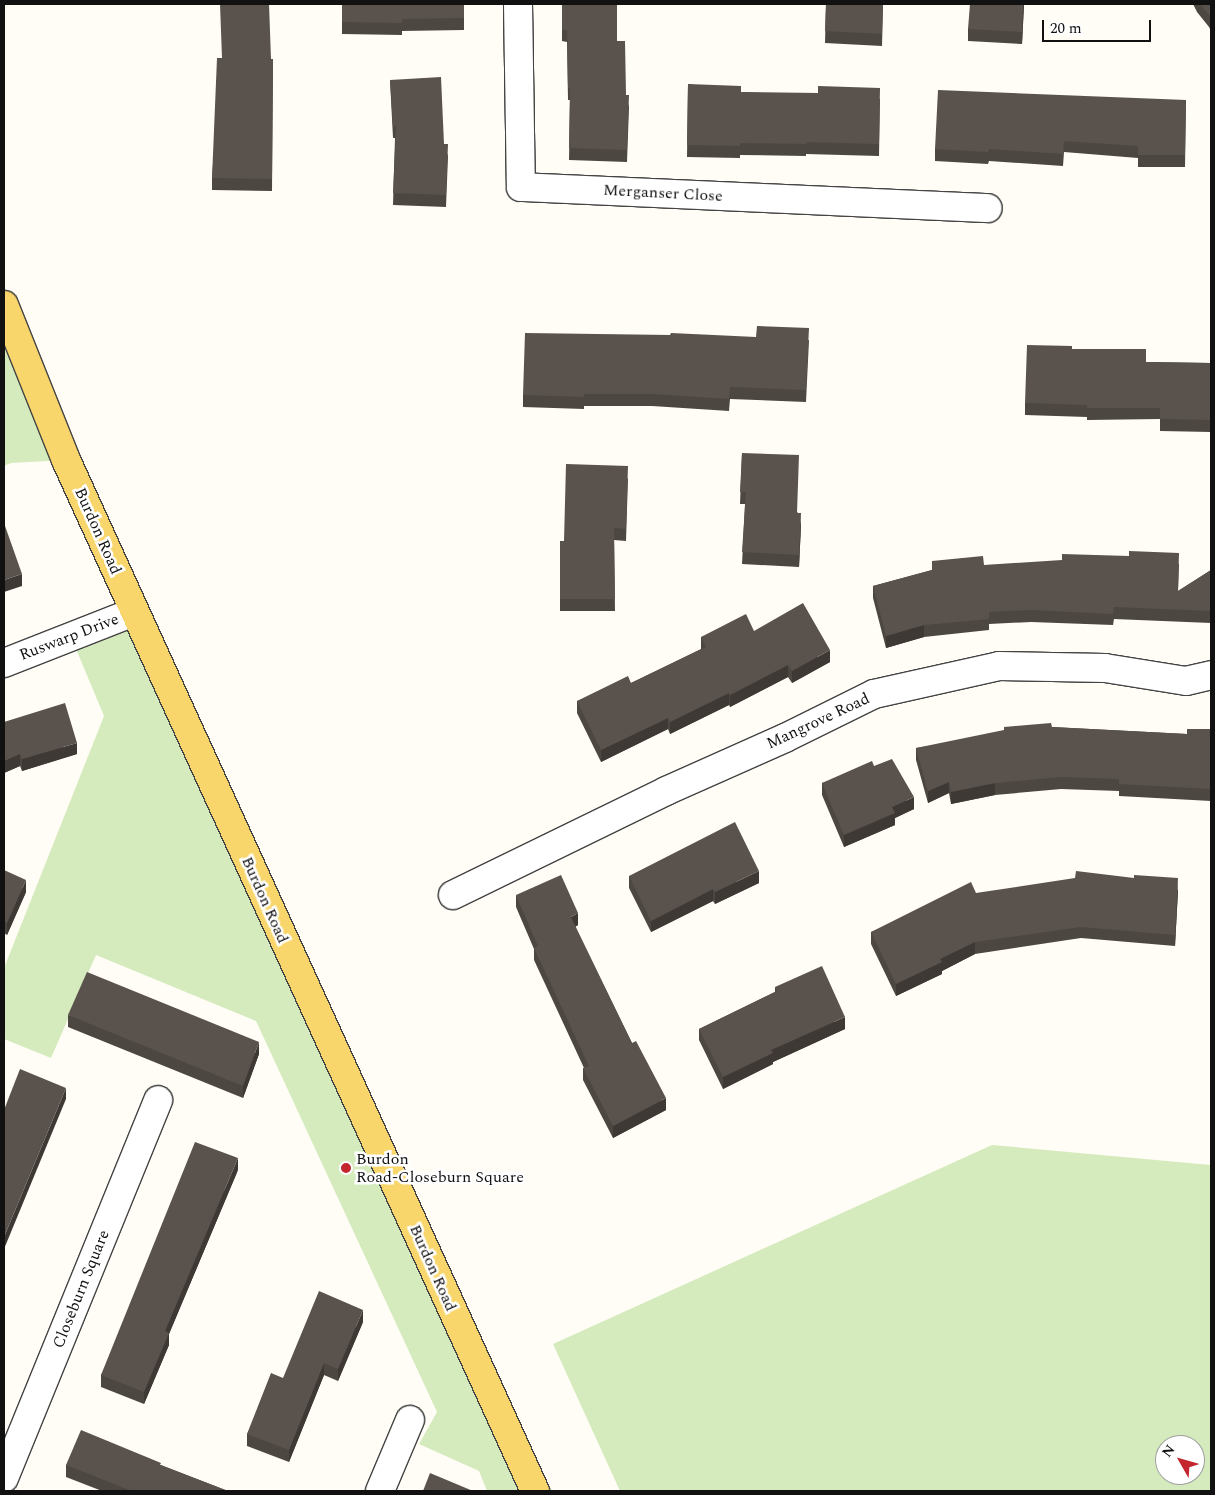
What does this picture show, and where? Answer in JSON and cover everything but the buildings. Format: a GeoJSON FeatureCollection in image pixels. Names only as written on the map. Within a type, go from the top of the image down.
{"type":"FeatureCollection","features":[{"type":"Feature","properties":{"kind":"main road","name":"Burdon Road"},"geometry":{"type":"LineString","coordinates":[[4,305],[66,460],[534,1491]]}},
{"type":"Feature","properties":{"kind":"street","name":"Merganser Close"},"geometry":{"type":"LineString","coordinates":[[518,4],[521,187],[988,208]]}},
{"type":"Feature","properties":{"kind":"street","name":"Ruswarp Drive"},"geometry":{"type":"LineString","coordinates":[[4,663],[134,612]]}},
{"type":"Feature","properties":{"kind":"street","name":"Mangrove Road"},"geometry":{"type":"LineString","coordinates":[[453,895],[666,791],[785,738],[874,694],[999,666],[1105,668],[1186,681],[1211,675]]}},
{"type":"Feature","properties":{"kind":"street","name":"Closeburn Square"},"geometry":{"type":"LineString","coordinates":[[4,1478],[158,1100]]}},
{"type":"Feature","properties":{"kind":"street"},"geometry":{"type":"LineString","coordinates":[[380,1491],[410,1420]]}},
{"type":"Feature","properties":{"kind":"green space"},"geometry":{"type":"Polygon","coordinates":[[[4,305],[66,460],[11,463],[4,466],[4,305]]]}},
{"type":"Feature","properties":{"kind":"green space"},"geometry":{"type":"Polygon","coordinates":[[[134,612],[535,1491],[487,1491],[479,1471],[419,1444],[437,1412],[256,1021],[96,955],[51,1058],[4,1039],[4,968],[104,716],[71,637],[134,612]]]}},
{"type":"Feature","properties":{"kind":"green space"},"geometry":{"type":"Polygon","coordinates":[[[992,1145],[1211,1165],[1211,1491],[620,1491],[553,1344],[992,1145]]]}},
{"type":"Feature","properties":{"kind":"place","name":"Burdon Road-Closeburn Square"},"geometry":{"type":"Point","coordinates":[346,1168]}}]}
